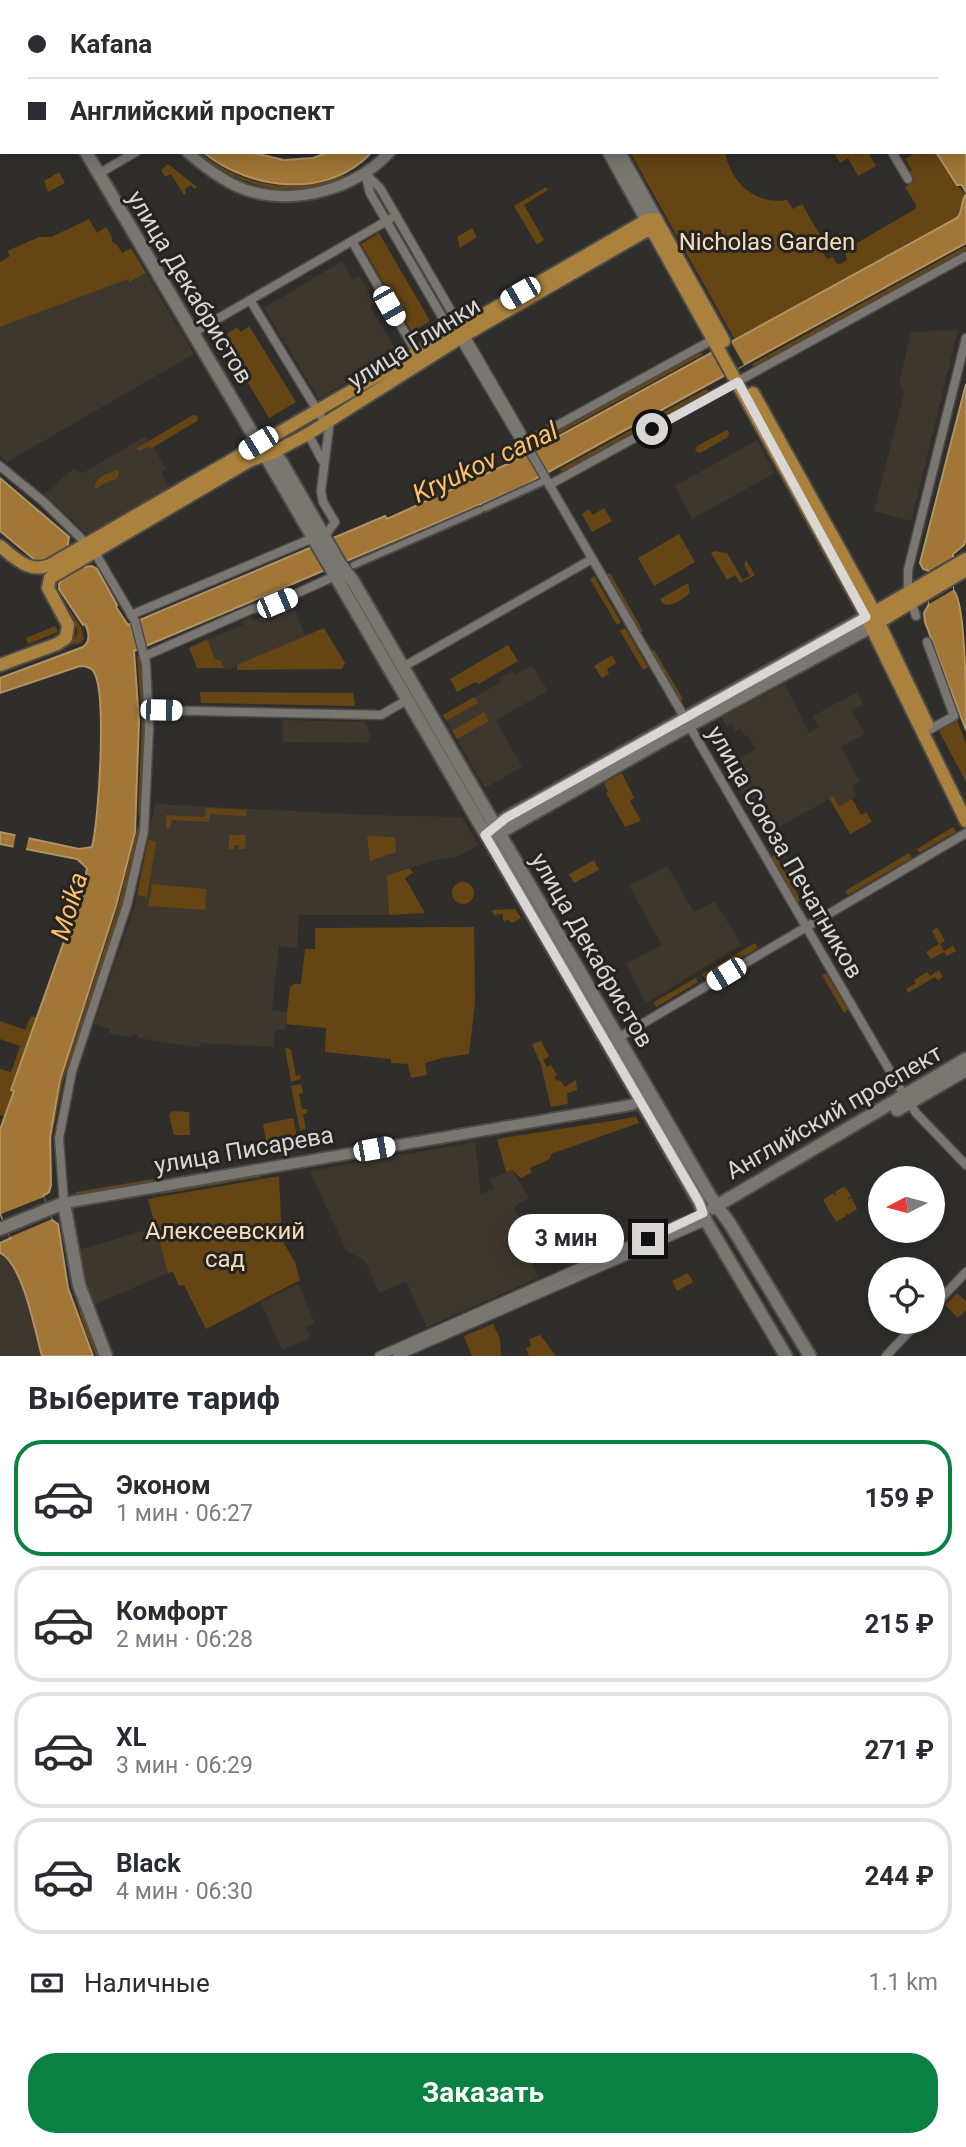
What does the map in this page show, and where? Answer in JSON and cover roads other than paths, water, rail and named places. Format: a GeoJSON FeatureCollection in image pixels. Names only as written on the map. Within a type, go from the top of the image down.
{"type":"FeatureCollection","features":[{"type":"Feature","properties":{"kind":"main road","name":"улица Декабристов"},"geometry":{"type":"LineString","coordinates":[[87,154],[320,540]]}},
{"type":"Feature","properties":{"kind":"main road"},"geometry":{"type":"LineString","coordinates":[[609,154],[739,375],[872,619],[966,803]]}},
{"type":"Feature","properties":{"kind":"main road"},"geometry":{"type":"LineString","coordinates":[[620,154],[651,222]]}},
{"type":"Feature","properties":{"kind":"main road","name":"улица Глинки"},"geometry":{"type":"LineString","coordinates":[[265,450],[308,434],[459,333],[651,222]]}},
{"type":"Feature","properties":{"kind":"main road","name":"улица Глинки"},"geometry":{"type":"LineString","coordinates":[[50,569],[265,450],[318,411],[419,358]]}},
{"type":"Feature","properties":{"kind":"main road","name":"улица Декабристов"},"geometry":{"type":"LineString","coordinates":[[265,450],[306,504],[320,540]]}},
{"type":"Feature","properties":{"kind":"main road"},"geometry":{"type":"LineString","coordinates":[[320,540],[335,569]]}},
{"type":"Feature","properties":{"kind":"main road"},"geometry":{"type":"LineString","coordinates":[[0,546],[28,567],[50,569],[48,588],[67,623],[67,636],[57,644],[0,665]]}},
{"type":"Feature","properties":{"kind":"main road"},"geometry":{"type":"LineString","coordinates":[[493,831],[957,572],[966,559]]}},
{"type":"Feature","properties":{"kind":"main road","name":"улица Декабристов"},"geometry":{"type":"LineString","coordinates":[[335,569],[353,581],[403,667],[644,1096],[705,1217],[786,1356]]}},
{"type":"Feature","properties":{"kind":"main road","name":"улица Декабристов"},"geometry":{"type":"LineString","coordinates":[[335,569],[407,700],[493,831],[618,1038],[644,1096],[720,1208],[810,1356]]}},
{"type":"Feature","properties":{"kind":"main road"},"geometry":{"type":"LineString","coordinates":[[872,619],[966,821]]}},
{"type":"Feature","properties":{"kind":"main road","name":"Английский проспект"},"geometry":{"type":"LineString","coordinates":[[705,1217],[907,1099],[966,1059]]}},
{"type":"Feature","properties":{"kind":"main road","name":"Английский проспект"},"geometry":{"type":"LineString","coordinates":[[907,1099],[966,1070]]}},
{"type":"Feature","properties":{"kind":"main road"},"geometry":{"type":"LineString","coordinates":[[64,1203],[79,1285],[106,1356]]}},
{"type":"Feature","properties":{"kind":"main road","name":"улица Писарева"},"geometry":{"type":"LineString","coordinates":[[3,1227],[64,1203]]}},
{"type":"Feature","properties":{"kind":"street"},"geometry":{"type":"LineString","coordinates":[[98,174],[133,154]]}},
{"type":"Feature","properties":{"kind":"street"},"geometry":{"type":"LineString","coordinates":[[189,154],[212,173],[245,189],[276,195],[311,194],[332,188],[366,174],[388,154]]}},
{"type":"Feature","properties":{"kind":"street"},"geometry":{"type":"LineString","coordinates":[[893,154],[908,179]]}},
{"type":"Feature","properties":{"kind":"street"},"geometry":{"type":"LineString","coordinates":[[366,174],[380,188],[459,333]]}},
{"type":"Feature","properties":{"kind":"street"},"geometry":{"type":"LineString","coordinates":[[366,174],[370,193],[386,221],[522,432],[524,443],[720,344]]}},
{"type":"Feature","properties":{"kind":"street"},"geometry":{"type":"LineString","coordinates":[[193,333],[396,216]]}},
{"type":"Feature","properties":{"kind":"street"},"geometry":{"type":"LineString","coordinates":[[352,241],[419,358]]}},
{"type":"Feature","properties":{"kind":"street"},"geometry":{"type":"LineString","coordinates":[[354,565],[545,481],[966,256]]}},
{"type":"Feature","properties":{"kind":"street"},"geometry":{"type":"LineString","coordinates":[[133,618],[320,540],[335,522],[321,496],[328,422],[318,411],[250,300]]}},
{"type":"Feature","properties":{"kind":"street"},"geometry":{"type":"LineString","coordinates":[[916,616],[910,598],[908,570],[966,338]]}},
{"type":"Feature","properties":{"kind":"street"},"geometry":{"type":"LineString","coordinates":[[308,434],[324,463]]}},
{"type":"Feature","properties":{"kind":"street","name":"улица Союза Печатников"},"geometry":{"type":"LineString","coordinates":[[524,443],[907,1099],[966,1165]]}},
{"type":"Feature","properties":{"kind":"street"},"geometry":{"type":"LineString","coordinates":[[0,466],[44,502],[91,547],[133,618],[143,652],[149,710],[144,831],[127,905],[72,1071],[59,1138],[64,1203]]}},
{"type":"Feature","properties":{"kind":"street"},"geometry":{"type":"LineString","coordinates":[[306,504],[321,496]]}},
{"type":"Feature","properties":{"kind":"street"},"geometry":{"type":"LineString","coordinates":[[403,667],[592,559]]}},
{"type":"Feature","properties":{"kind":"street"},"geometry":{"type":"LineString","coordinates":[[143,652],[251,609],[271,605],[335,569]]}},
{"type":"Feature","properties":{"kind":"street"},"geometry":{"type":"LineString","coordinates":[[927,642],[954,716],[929,730]]}},
{"type":"Feature","properties":{"kind":"street"},"geometry":{"type":"LineString","coordinates":[[149,710],[381,715],[407,700]]}},
{"type":"Feature","properties":{"kind":"street"},"geometry":{"type":"LineString","coordinates":[[618,1038],[966,833]]}},
{"type":"Feature","properties":{"kind":"street","name":"улица Писарева"},"geometry":{"type":"LineString","coordinates":[[64,1203],[631,1105],[644,1096]]}},
{"type":"Feature","properties":{"kind":"street","name":"Английский проспект"},"geometry":{"type":"LineString","coordinates":[[397,1356],[705,1217]]}},
{"type":"Feature","properties":{"kind":"street"},"geometry":{"type":"LineString","coordinates":[[945,1294],[966,1272]]}},
{"type":"Feature","properties":{"kind":"street"},"geometry":{"type":"LineString","coordinates":[[886,1356],[907,1334]]}},
{"type":"Feature","properties":{"kind":"street","name":"Английский проспект"},"geometry":{"type":"LineString","coordinates":[[379,1356],[418,1348]]}},
{"type":"Feature","properties":{"kind":"park label","name":"Nicholas Garden"},"geometry":{"type":"Point","coordinates":[767,242]}},
{"type":"Feature","properties":{"kind":"park label","name":"Алексеевский сад"},"geometry":{"type":"Point","coordinates":[225,1245]}},
{"type":"Feature","properties":{"kind":"water label","name":"Kryukov canal"},"geometry":{"type":"Point","coordinates":[485,462]}},
{"type":"Feature","properties":{"kind":"water label","name":"Moika"},"geometry":{"type":"Point","coordinates":[69,906]}}]}
